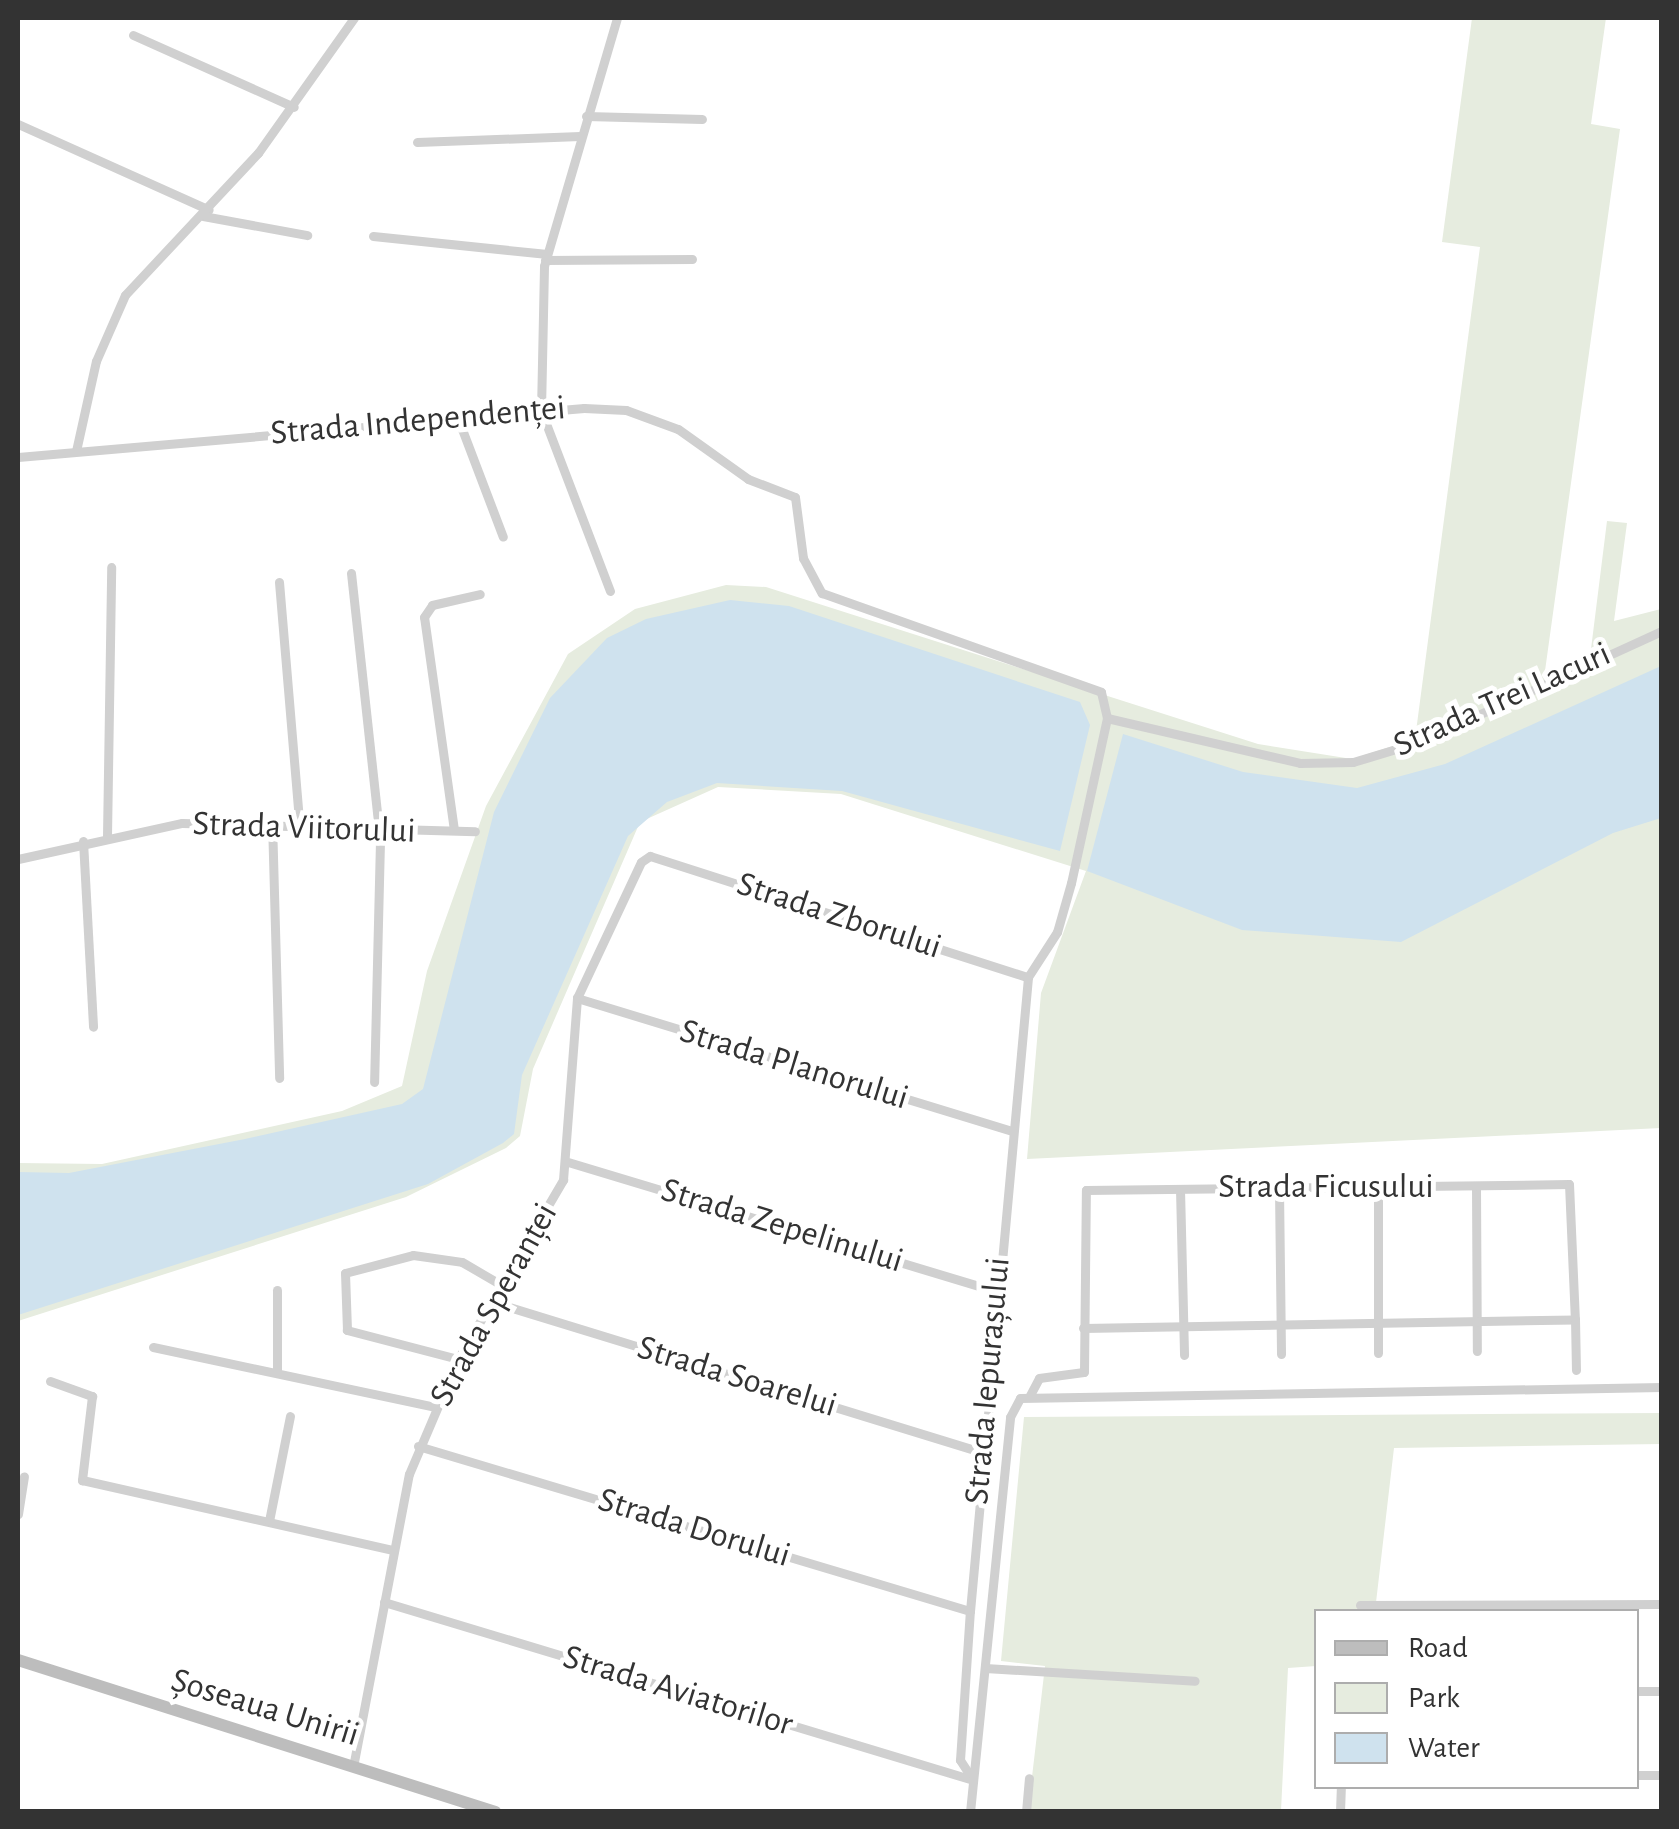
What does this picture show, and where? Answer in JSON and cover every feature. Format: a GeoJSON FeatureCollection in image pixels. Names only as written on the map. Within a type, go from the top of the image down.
{"type":"FeatureCollection","features":[{"type":"Feature","properties":{"kind":"main road","name":"Șoseaua Unirii"},"geometry":{"type":"LineString","coordinates":[[18,1660],[353,1767],[456,1806],[494,1812]]}},
{"type":"Feature","properties":{"kind":"street"},"geometry":{"type":"LineString","coordinates":[[76,450],[96,361],[125,295],[206,213],[294,107],[354,18]]}},
{"type":"Feature","properties":{"kind":"street"},"geometry":{"type":"LineString","coordinates":[[610,591],[541,410],[546,257],[617,18]]}},
{"type":"Feature","properties":{"kind":"street"},"geometry":{"type":"LineString","coordinates":[[133,35],[294,107]]}},
{"type":"Feature","properties":{"kind":"street"},"geometry":{"type":"LineString","coordinates":[[586,116],[702,119]]}},
{"type":"Feature","properties":{"kind":"street"},"geometry":{"type":"LineString","coordinates":[[18,124],[206,213],[307,235]]}},
{"type":"Feature","properties":{"kind":"street"},"geometry":{"type":"LineString","coordinates":[[417,142],[580,136]]}},
{"type":"Feature","properties":{"kind":"street"},"geometry":{"type":"LineString","coordinates":[[372,236],[546,257],[692,259]]}},
{"type":"Feature","properties":{"kind":"street","name":"Strada Independenței"},"geometry":{"type":"LineString","coordinates":[[18,457],[541,410],[658,419],[761,486],[795,497],[803,558],[822,593],[1084,680],[1100,692],[1107,718]]}},
{"type":"Feature","properties":{"kind":"street"},"geometry":{"type":"LineString","coordinates":[[457,416],[503,538]]}},
{"type":"Feature","properties":{"kind":"street"},"geometry":{"type":"LineString","coordinates":[[108,836],[110,566]]}},
{"type":"Feature","properties":{"kind":"street"},"geometry":{"type":"LineString","coordinates":[[351,573],[376,834],[374,1082]]}},
{"type":"Feature","properties":{"kind":"street"},"geometry":{"type":"LineString","coordinates":[[279,582],[299,821]]}},
{"type":"Feature","properties":{"kind":"street"},"geometry":{"type":"LineString","coordinates":[[454,830],[424,617],[432,605],[480,594]]}},
{"type":"Feature","properties":{"kind":"street","name":"Strada Trei Lacuri"},"geometry":{"type":"LineString","coordinates":[[1107,718],[1300,763],[1353,762],[1419,742],[1662,631]]}},
{"type":"Feature","properties":{"kind":"street"},"geometry":{"type":"LineString","coordinates":[[1028,977],[1063,914],[1107,718]]}},
{"type":"Feature","properties":{"kind":"street","name":"Strada Viitorului"},"geometry":{"type":"LineString","coordinates":[[18,859],[108,836],[272,822],[299,821],[376,834],[474,830]]}},
{"type":"Feature","properties":{"kind":"street"},"geometry":{"type":"LineString","coordinates":[[272,822],[280,1078]]}},
{"type":"Feature","properties":{"kind":"street"},"geometry":{"type":"LineString","coordinates":[[83,841],[94,1028]]}},
{"type":"Feature","properties":{"kind":"street","name":"Strada Zborului"},"geometry":{"type":"LineString","coordinates":[[650,856],[1028,977]]}},
{"type":"Feature","properties":{"kind":"street","name":"Strada Speranței"},"geometry":{"type":"LineString","coordinates":[[353,1767],[393,1550],[418,1446],[458,1359],[503,1286],[568,1162],[577,998],[628,882],[650,856]]}},
{"type":"Feature","properties":{"kind":"street","name":"Strada Iepurașului"},"geometry":{"type":"LineString","coordinates":[[973,1780],[960,1760],[980,1452],[1028,977]]}},
{"type":"Feature","properties":{"kind":"street","name":"Strada Planorului"},"geometry":{"type":"LineString","coordinates":[[577,998],[1011,1131]]}},
{"type":"Feature","properties":{"kind":"street","name":"Strada Zepelinului"},"geometry":{"type":"LineString","coordinates":[[568,1162],[995,1291]]}},
{"type":"Feature","properties":{"kind":"street"},"geometry":{"type":"LineString","coordinates":[[1476,1186],[1477,1351]]}},
{"type":"Feature","properties":{"kind":"street"},"geometry":{"type":"LineString","coordinates":[[1180,1188],[1184,1354]]}},
{"type":"Feature","properties":{"kind":"street","name":"Strada Ficusului"},"geometry":{"type":"LineString","coordinates":[[1024,1397],[1040,1378],[1083,1375],[1081,1195],[1180,1188],[1574,1189],[1576,1370]]}},
{"type":"Feature","properties":{"kind":"street"},"geometry":{"type":"LineString","coordinates":[[1279,1188],[1281,1354]]}},
{"type":"Feature","properties":{"kind":"street"},"geometry":{"type":"LineString","coordinates":[[1378,1188],[1378,1354]]}},
{"type":"Feature","properties":{"kind":"street"},"geometry":{"type":"LineString","coordinates":[[458,1359],[348,1330],[345,1274],[413,1254],[462,1262],[503,1286]]}},
{"type":"Feature","properties":{"kind":"street"},"geometry":{"type":"LineString","coordinates":[[276,1373],[277,1290]]}},
{"type":"Feature","properties":{"kind":"street","name":"Strada Soarelui"},"geometry":{"type":"LineString","coordinates":[[493,1302],[980,1452]]}},
{"type":"Feature","properties":{"kind":"street"},"geometry":{"type":"LineString","coordinates":[[1083,1328],[1575,1319]]}},
{"type":"Feature","properties":{"kind":"street"},"geometry":{"type":"LineString","coordinates":[[153,1347],[435,1407]]}},
{"type":"Feature","properties":{"kind":"street"},"geometry":{"type":"LineString","coordinates":[[50,1381],[92,1396],[82,1480],[393,1550]]}},
{"type":"Feature","properties":{"kind":"street"},"geometry":{"type":"LineString","coordinates":[[1024,1397],[1176,1402],[1662,1386]]}},
{"type":"Feature","properties":{"kind":"street","name":"Strada Iepurașului"},"geometry":{"type":"LineString","coordinates":[[970,1812],[1010,1417],[1024,1397]]}},
{"type":"Feature","properties":{"kind":"street"},"geometry":{"type":"LineString","coordinates":[[268,1521],[290,1416]]}},
{"type":"Feature","properties":{"kind":"street","name":"Strada Dorului"},"geometry":{"type":"LineString","coordinates":[[418,1446],[970,1611]]}},
{"type":"Feature","properties":{"kind":"street"},"geometry":{"type":"LineString","coordinates":[[18,1514],[24,1476]]}},
{"type":"Feature","properties":{"kind":"street","name":"Strada Aviatorilor"},"geometry":{"type":"LineString","coordinates":[[384,1602],[973,1780]]}},
{"type":"Feature","properties":{"kind":"street"},"geometry":{"type":"LineString","coordinates":[[1360,1604],[1662,1604]]}},
{"type":"Feature","properties":{"kind":"street"},"geometry":{"type":"LineString","coordinates":[[984,1668],[1195,1681]]}},
{"type":"Feature","properties":{"kind":"street"},"geometry":{"type":"LineString","coordinates":[[1026,1812],[1029,1778]]}},
{"type":"Feature","properties":{"kind":"green space"},"geometry":{"type":"Polygon","coordinates":[[[1472,18],[1606,18],[1591,124],[1620,129],[1545,671],[1590,657],[1607,521],[1627,523],[1614,621],[1661,609],[1661,1128],[1027,1159],[1041,993],[1086,871],[841,794],[718,787],[640,822],[533,1069],[520,1136],[506,1148],[406,1197],[18,1321],[18,1163],[102,1164],[342,1111],[402,1086],[427,971],[486,806],[568,654],[635,609],[726,585],[766,587],[1258,744],[1352,759],[1415,739],[1480,247],[1442,242],[1472,18]]]}},
{"type":"Feature","properties":{"kind":"green space"},"geometry":{"type":"Polygon","coordinates":[[[1661,1413],[1661,1444],[1394,1448],[1375,1609],[1314,1609],[1314,1666],[1288,1668],[1281,1811],[1028,1811],[1045,1666],[1001,1661],[1024,1417],[1661,1413]]]}},
{"type":"Feature","properties":{"kind":"water"},"geometry":{"type":"Polygon","coordinates":[[[730,600],[789,606],[1080,702],[1090,725],[1060,851],[842,791],[717,783],[667,802],[628,836],[522,1075],[514,1134],[503,1143],[428,1184],[18,1315],[18,1172],[69,1173],[245,1139],[402,1104],[423,1089],[494,812],[550,698],[607,638],[646,619],[730,600]]]}},
{"type":"Feature","properties":{"kind":"water"},"geometry":{"type":"Polygon","coordinates":[[[1661,666],[1661,818],[1613,833],[1401,942],[1242,930],[1087,871],[1123,734],[1243,772],[1357,788],[1445,764],[1661,666]]]}}]}
